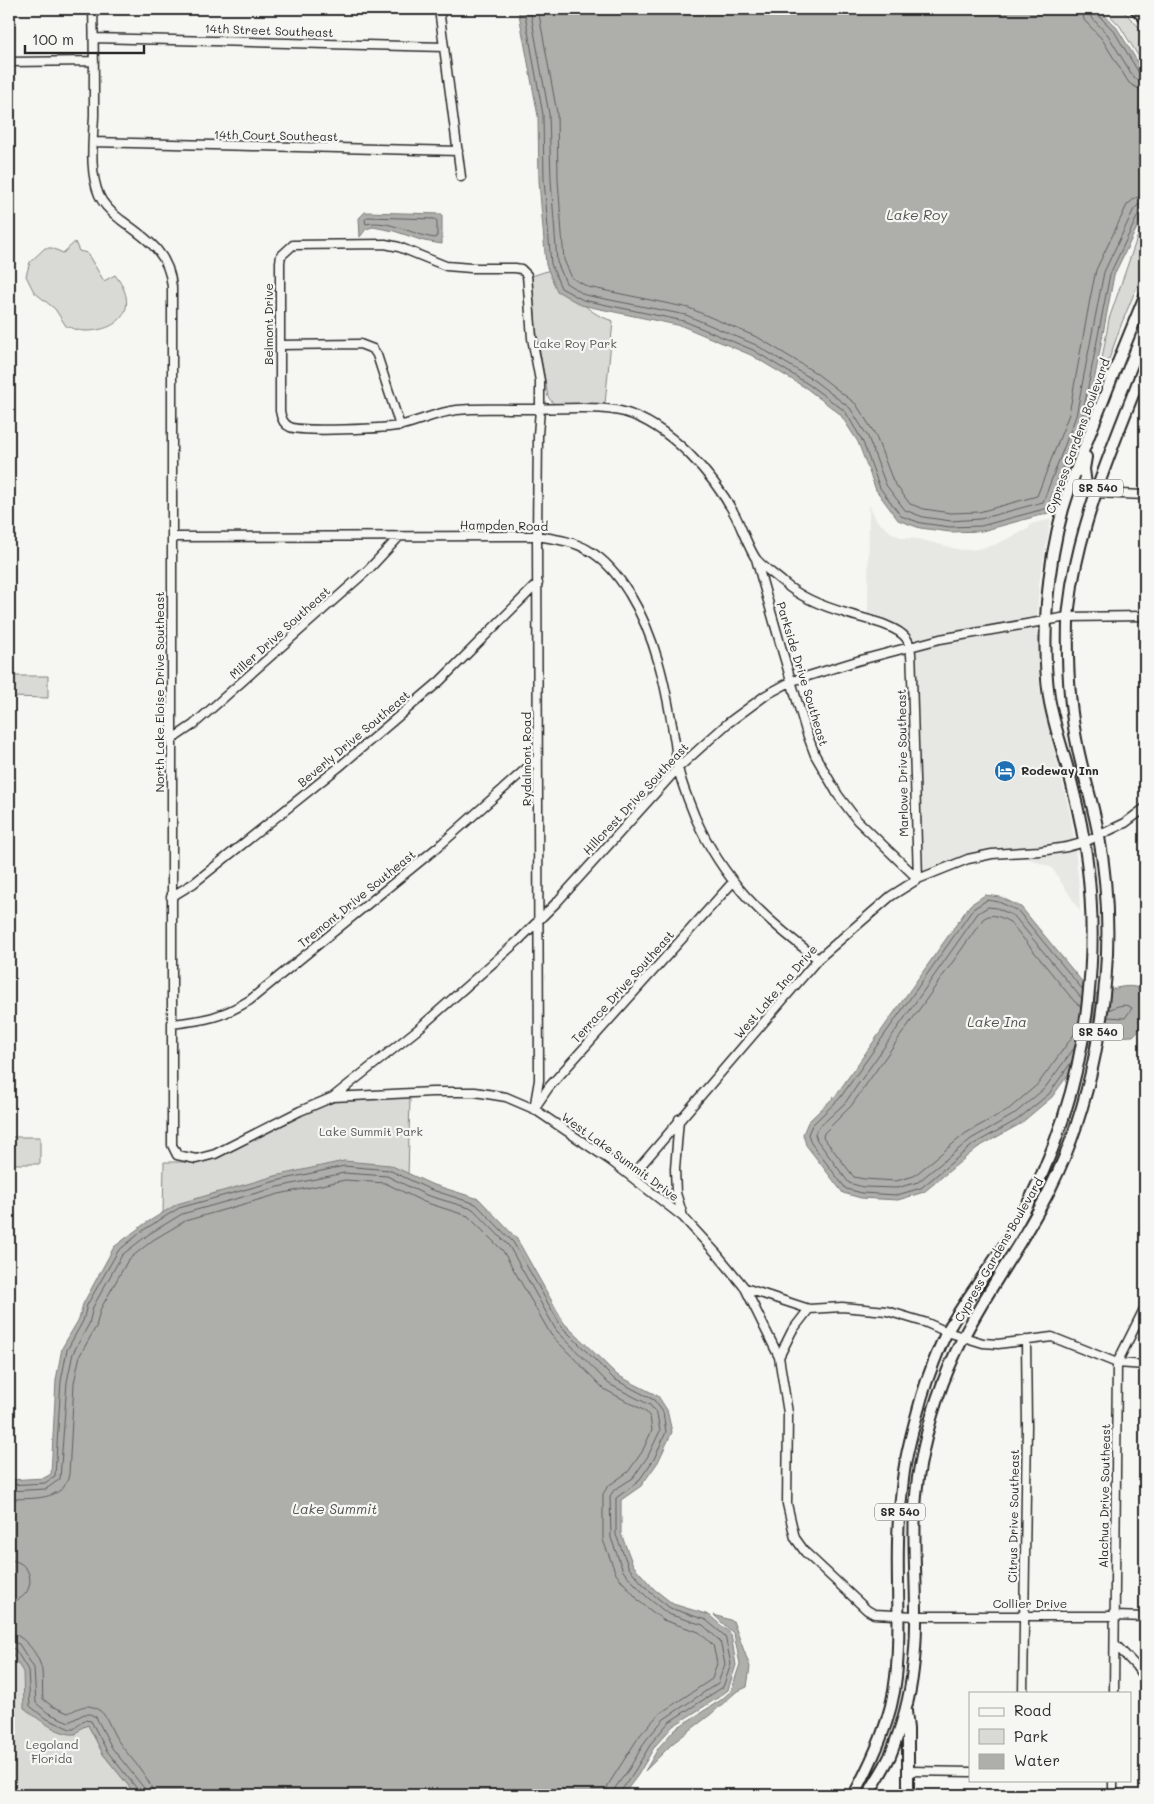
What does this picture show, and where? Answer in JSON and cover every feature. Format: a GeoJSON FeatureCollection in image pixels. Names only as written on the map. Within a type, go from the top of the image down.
{"type":"FeatureCollection","features":[{"type":"Feature","properties":{"kind":"main road"},"geometry":{"type":"LineString","coordinates":[[1136,9],[1145,18]]}},
{"type":"Feature","properties":{"kind":"main road","name":"Cypress Gardens Boulevard"},"geometry":{"type":"LineString","coordinates":[[855,1795],[873,1758],[886,1723],[896,1679],[899,1616],[899,1523],[905,1463],[924,1390],[947,1332],[1014,1230],[1038,1182],[1064,1117],[1081,1052],[1088,1002],[1092,914],[1085,842],[1050,700],[1046,660],[1046,621],[1053,554],[1063,508],[1090,434],[1145,296]]}},
{"type":"Feature","properties":{"kind":"main road","name":"Cypress Gardens Boulevard"},"geometry":{"type":"LineString","coordinates":[[868,1795],[889,1757],[906,1709],[914,1668],[913,1512],[920,1466],[933,1412],[946,1374],[964,1337],[1052,1186],[1078,1121],[1096,1049],[1108,941],[1105,882],[1099,835],[1077,746],[1071,701],[1067,617],[1077,554],[1096,493],[1145,364]]}},
{"type":"Feature","properties":{"kind":"main road"},"geometry":{"type":"LineString","coordinates":[[1090,434],[1084,469],[1086,485],[1096,493]]}},
{"type":"Feature","properties":{"kind":"main road"},"geometry":{"type":"LineString","coordinates":[[906,1709],[908,1729],[908,1795]]}},
{"type":"Feature","properties":{"kind":"street","name":"North Lake Eloise Drive Southeast"},"geometry":{"type":"LineString","coordinates":[[94,9],[93,142],[95,182],[101,201],[112,213],[154,244],[163,256],[172,287],[172,1145],[177,1156]]}},
{"type":"Feature","properties":{"kind":"street"},"geometry":{"type":"LineString","coordinates":[[440,9],[461,177]]}},
{"type":"Feature","properties":{"kind":"street","name":"14th Street Southeast"},"geometry":{"type":"LineString","coordinates":[[94,38],[444,47]]}},
{"type":"Feature","properties":{"kind":"street"},"geometry":{"type":"LineString","coordinates":[[9,62],[94,61]]}},
{"type":"Feature","properties":{"kind":"street","name":"14th Court Southeast"},"geometry":{"type":"LineString","coordinates":[[93,142],[458,151]]}},
{"type":"Feature","properties":{"kind":"street","name":"Belmont Drive"},"geometry":{"type":"LineString","coordinates":[[530,310],[526,276],[521,269],[446,266],[399,247],[385,244],[293,246],[281,256],[280,262],[280,412],[283,422],[287,426],[299,429],[400,426],[434,415],[458,410],[540,409]]}},
{"type":"Feature","properties":{"kind":"street","name":"Rydalmont Road"},"geometry":{"type":"LineString","coordinates":[[530,310],[532,338],[540,381],[537,536],[539,1080],[534,1109]]}},
{"type":"Feature","properties":{"kind":"street"},"geometry":{"type":"LineString","coordinates":[[280,345],[360,344],[373,349],[377,355],[400,426]]}},
{"type":"Feature","properties":{"kind":"street","name":"Parkside Drive Southeast"},"geometry":{"type":"LineString","coordinates":[[540,409],[612,409],[643,419],[660,429],[676,442],[722,493],[736,516],[756,559],[815,756],[838,795],[857,820],[918,880]]}},
{"type":"Feature","properties":{"kind":"street"},"geometry":{"type":"LineString","coordinates":[[1096,493],[1145,495]]}},
{"type":"Feature","properties":{"kind":"street","name":"Hampden Road"},"geometry":{"type":"LineString","coordinates":[[172,537],[537,536],[577,544],[602,558],[614,571],[645,621],[658,657],[674,737],[678,768],[704,835],[733,882],[752,904],[783,932],[818,958]]}},
{"type":"Feature","properties":{"kind":"street","name":"Miller Drive Southeast"},"geometry":{"type":"LineString","coordinates":[[171,740],[211,710],[369,569],[399,537]]}},
{"type":"Feature","properties":{"kind":"street"},"geometry":{"type":"LineString","coordinates":[[756,559],[802,596],[897,631],[906,638],[910,647]]}},
{"type":"Feature","properties":{"kind":"street","name":"Beverly Drive Southeast"},"geometry":{"type":"LineString","coordinates":[[172,897],[202,877],[402,714],[440,681],[538,583]]}},
{"type":"Feature","properties":{"kind":"street","name":"Hillcrest Drive Southeast"},"geometry":{"type":"LineString","coordinates":[[333,1097],[417,1030],[519,940],[557,902],[678,768],[717,732],[766,695],[792,681],[940,639],[1067,617],[1145,616]]}},
{"type":"Feature","properties":{"kind":"street","name":"Marlowe Drive Southeast"},"geometry":{"type":"LineString","coordinates":[[910,647],[918,880]]}},
{"type":"Feature","properties":{"kind":"street","name":"Tremont Drive Southeast"},"geometry":{"type":"LineString","coordinates":[[172,1024],[214,1018],[230,1012],[250,1000],[439,846],[538,758]]}},
{"type":"Feature","properties":{"kind":"street","name":"West Lake Ina Drive"},"geometry":{"type":"LineString","coordinates":[[632,1176],[818,958],[891,896],[918,880],[961,861],[980,856],[1040,852],[1085,842],[1125,822],[1145,808]]}},
{"type":"Feature","properties":{"kind":"street","name":"Terrace Drive Southeast"},"geometry":{"type":"LineString","coordinates":[[534,1109],[549,1087],[733,882]]}},
{"type":"Feature","properties":{"kind":"street","name":"West Lake Summit Drive"},"geometry":{"type":"LineString","coordinates":[[177,1156],[196,1159],[214,1154],[300,1111],[333,1097],[432,1092],[475,1092],[506,1098],[534,1109],[632,1176],[683,1217],[745,1288],[779,1357],[788,1413],[787,1504],[795,1538],[805,1552],[867,1610],[874,1614],[915,1616]]}},
{"type":"Feature","properties":{"kind":"street"},"geometry":{"type":"LineString","coordinates":[[679,1119],[675,1170],[676,1193],[683,1217]]}},
{"type":"Feature","properties":{"kind":"street"},"geometry":{"type":"LineString","coordinates":[[745,1288],[809,1309],[842,1306],[868,1308],[909,1317],[947,1332],[990,1344],[1052,1337],[1118,1363],[1145,1365]]}},
{"type":"Feature","properties":{"kind":"street","name":"Alachua Drive Southeast"},"geometry":{"type":"LineString","coordinates":[[1114,1692],[1118,1363],[1145,1307]]}},
{"type":"Feature","properties":{"kind":"street"},"geometry":{"type":"LineString","coordinates":[[779,1357],[792,1331],[809,1309]]}},
{"type":"Feature","properties":{"kind":"street","name":"Citrus Drive Southeast"},"geometry":{"type":"LineString","coordinates":[[1022,1692],[1026,1340]]}},
{"type":"Feature","properties":{"kind":"street","name":"Collier Drive"},"geometry":{"type":"LineString","coordinates":[[915,1616],[1145,1617]]}},
{"type":"Feature","properties":{"kind":"street"},"geometry":{"type":"LineString","coordinates":[[1115,1644],[1136,1666],[1145,1679]]}},
{"type":"Feature","properties":{"kind":"street"},"geometry":{"type":"LineString","coordinates":[[908,1771],[969,1772]]}},
{"type":"Feature","properties":{"kind":"street"},"geometry":{"type":"LineString","coordinates":[[1113,1782],[1113,1795]]}},
{"type":"Feature","properties":{"kind":"shaded area"},"geometry":{"type":"Polygon","coordinates":[[[869,505],[877,521],[892,533],[903,538],[918,539],[961,550],[978,549],[994,545],[1028,529],[1031,524],[1051,519],[1039,584],[1037,618],[913,641],[909,635],[899,628],[868,616],[869,505]]]}},
{"type":"Feature","properties":{"kind":"shaded area"},"geometry":{"type":"Polygon","coordinates":[[[1037,626],[1040,691],[1071,818],[1074,841],[1039,847],[979,852],[922,873],[915,650],[941,643],[1037,626]]]}},
{"type":"Feature","properties":{"kind":"shaded area"},"geometry":{"type":"Polygon","coordinates":[[[1075,849],[1080,911],[1052,868],[1021,857],[1075,849]]]}},
{"type":"Feature","properties":{"kind":"green space"},"geometry":{"type":"Polygon","coordinates":[[[1104,9],[1121,9],[1145,33],[1145,67],[1120,26],[1104,9]]]}},
{"type":"Feature","properties":{"kind":"green space"},"geometry":{"type":"Polygon","coordinates":[[[1145,220],[1145,267],[1121,325],[1095,399],[1109,319],[1145,220]]]}},
{"type":"Feature","properties":{"kind":"green space"},"geometry":{"type":"Polygon","coordinates":[[[75,242],[79,251],[87,253],[104,281],[115,275],[122,286],[126,297],[126,306],[123,315],[109,327],[85,331],[66,326],[55,309],[34,292],[26,276],[30,262],[45,248],[52,248],[63,253],[75,242]]]}},
{"type":"Feature","properties":{"kind":"green space","name":"Lake Roy Park"},"geometry":{"type":"Polygon","coordinates":[[[559,267],[586,307],[602,317],[613,321],[605,404],[554,404],[548,397],[536,329],[532,276],[559,267]]]}},
{"type":"Feature","properties":{"kind":"green space"},"geometry":{"type":"Polygon","coordinates":[[[9,676],[48,676],[48,698],[9,697],[9,676]]]}},
{"type":"Feature","properties":{"kind":"green space","name":"Lake Summit Park"},"geometry":{"type":"Polygon","coordinates":[[[410,1096],[408,1177],[163,1214],[164,1162],[196,1162],[215,1157],[318,1106],[338,1100],[410,1096]]]}},
{"type":"Feature","properties":{"kind":"green space"},"geometry":{"type":"Polygon","coordinates":[[[9,1137],[40,1137],[40,1164],[9,1164],[9,1137]]]}},
{"type":"Feature","properties":{"kind":"green space","name":"Legoland Florida"},"geometry":{"type":"Polygon","coordinates":[[[9,1493],[88,1725],[103,1754],[136,1795],[9,1795],[9,1493]]]}},
{"type":"Feature","properties":{"kind":"water","name":"Lake Roy"},"geometry":{"type":"Polygon","coordinates":[[[518,9],[1099,9],[1117,28],[1145,74],[1145,211],[1114,275],[1087,419],[1052,512],[982,531],[950,532],[920,528],[898,520],[876,490],[858,442],[840,414],[806,388],[751,355],[682,326],[581,305],[557,291],[546,265],[539,181],[538,116],[518,9]]]}},
{"type":"Feature","properties":{"kind":"water"},"geometry":{"type":"Polygon","coordinates":[[[365,212],[442,214],[442,244],[373,227],[366,229],[360,237],[359,218],[365,212]]]}},
{"type":"Feature","properties":{"kind":"water","name":"Lake Ina"},"geometry":{"type":"Polygon","coordinates":[[[985,895],[1000,897],[1021,907],[1089,990],[1098,994],[1116,988],[1131,986],[1142,991],[1145,996],[1143,1024],[1133,1036],[1112,1037],[1097,1035],[1052,1097],[1020,1124],[977,1148],[924,1192],[898,1200],[861,1198],[843,1193],[806,1145],[803,1134],[808,1122],[836,1095],[970,905],[985,895]]]}},
{"type":"Feature","properties":{"kind":"water","name":"Lake Summit"},"geometry":{"type":"Polygon","coordinates":[[[344,1161],[390,1165],[431,1184],[479,1199],[517,1239],[564,1323],[617,1375],[658,1396],[667,1410],[672,1432],[658,1462],[641,1486],[621,1500],[621,1534],[633,1565],[654,1589],[673,1604],[709,1615],[731,1634],[736,1665],[728,1690],[673,1726],[655,1746],[638,1775],[623,1795],[136,1795],[103,1754],[88,1725],[81,1728],[76,1734],[69,1734],[35,1717],[24,1708],[23,1672],[9,1649],[9,1585],[11,1578],[9,1578],[9,1480],[44,1478],[51,1474],[56,1380],[62,1348],[79,1319],[83,1304],[114,1247],[143,1225],[177,1204],[275,1176],[344,1161]]]}},
{"type":"Feature","properties":{"kind":"water"},"geometry":{"type":"Polygon","coordinates":[[[714,1615],[733,1621],[750,1667],[747,1687],[736,1692],[710,1715],[673,1743],[645,1771],[659,1747],[675,1729],[721,1700],[731,1691],[740,1664],[734,1634],[714,1615]]]}},
{"type":"Feature","properties":{"kind":"place","name":"Rodeway Inn"},"geometry":{"type":"Point","coordinates":[1005,771]}}]}
